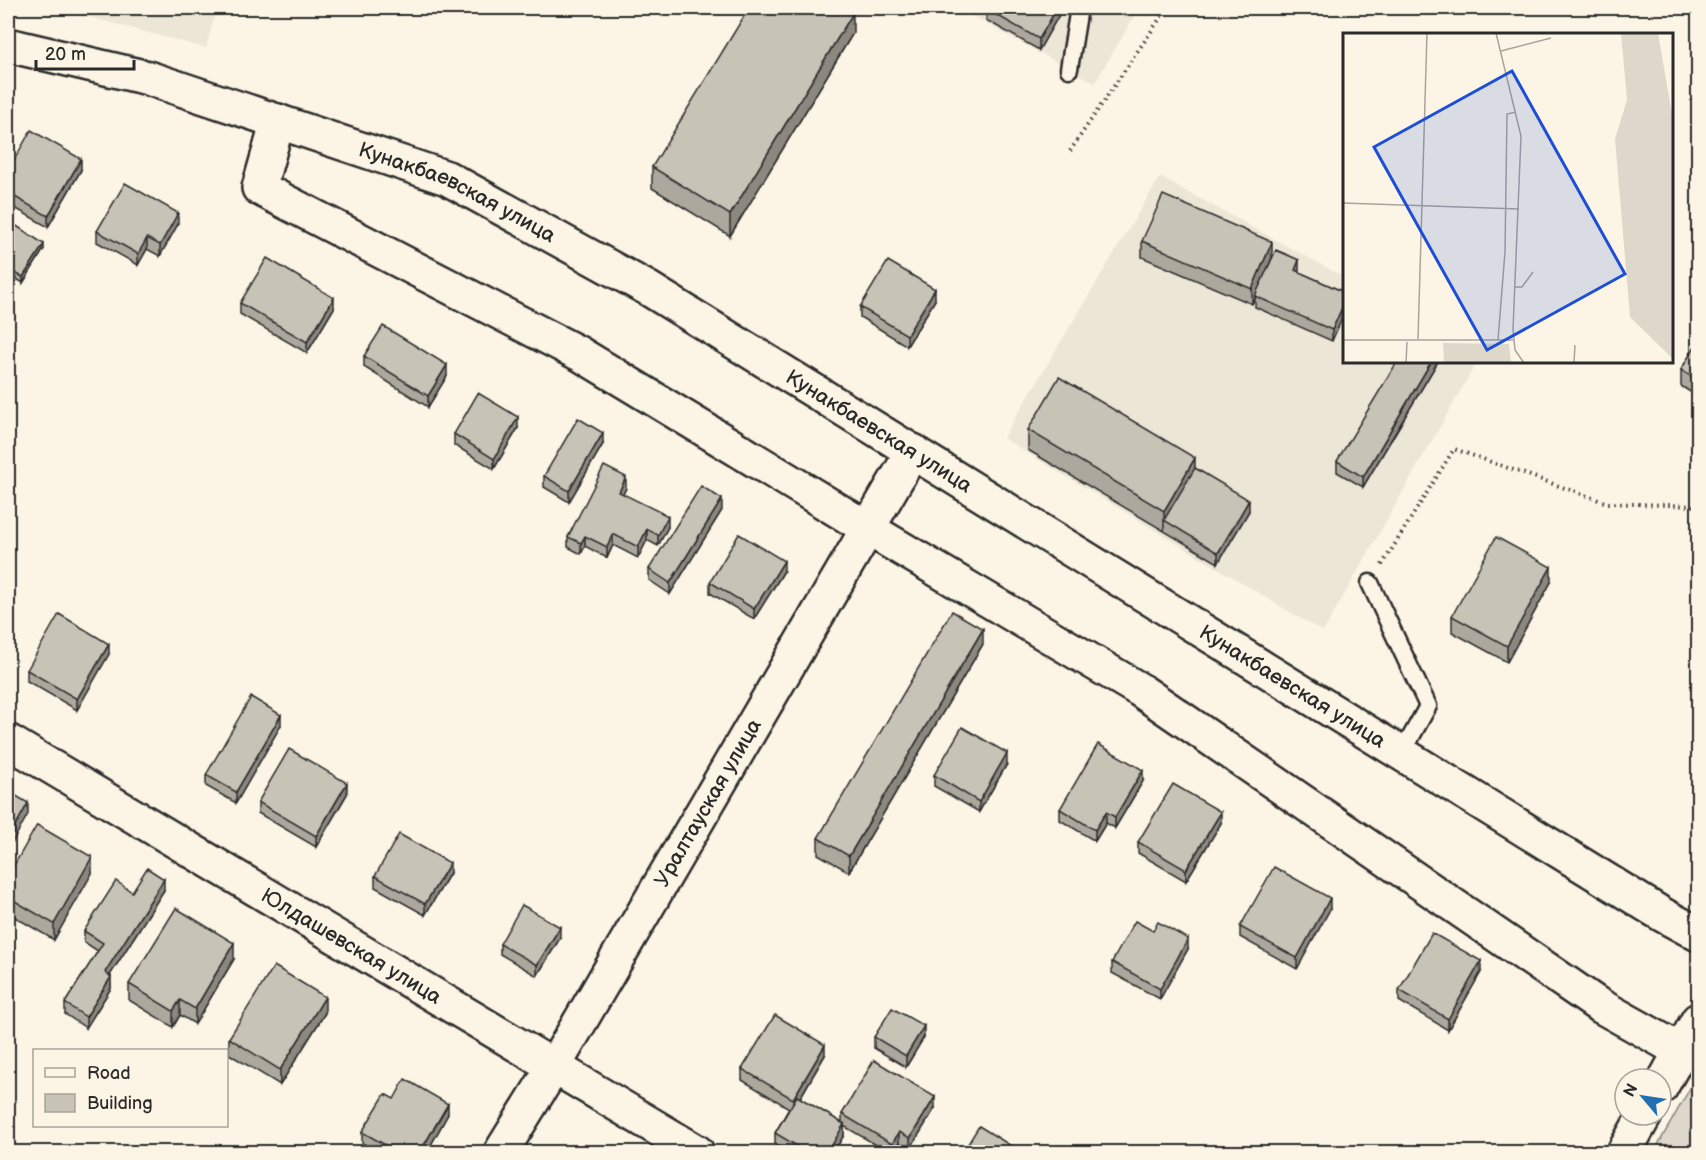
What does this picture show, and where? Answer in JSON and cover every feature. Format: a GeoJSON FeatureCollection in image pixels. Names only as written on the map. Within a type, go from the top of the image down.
{"type":"FeatureCollection","features":[{"type":"Feature","properties":{"kind":"street","name":"Кунакбаевская улица"},"geometry":{"type":"LineString","coordinates":[[8,45],[148,78],[447,178],[649,289],[1698,934]]}},
{"type":"Feature","properties":{"kind":"street"},"geometry":{"type":"LineString","coordinates":[[278,121],[259,188],[580,354],[1140,690],[1597,1004],[1681,1051]]}},
{"type":"Feature","properties":{"kind":"street","name":"Уралтауская улица"},"geometry":{"type":"LineString","coordinates":[[501,1152],[553,1068],[912,451]]}},
{"type":"Feature","properties":{"kind":"street","name":"Юлдашевская улица"},"geometry":{"type":"LineString","coordinates":[[8,741],[697,1152]]}},
{"type":"Feature","properties":{"kind":"street"},"geometry":{"type":"LineString","coordinates":[[1672,1067],[1698,1020]]}},
{"type":"Feature","properties":{"kind":"street"},"geometry":{"type":"LineString","coordinates":[[1624,1152],[1638,1127]]}},
{"type":"Feature","properties":{"kind":"lane"},"geometry":{"type":"LineString","coordinates":[[1069,69],[1079,8]]}},
{"type":"Feature","properties":{"kind":"lane"},"geometry":{"type":"LineString","coordinates":[[1370,583],[1428,706],[1402,753]]}},
{"type":"Feature","properties":{"kind":"path"},"geometry":{"type":"LineString","coordinates":[[1070,151],[1167,8]]}},
{"type":"Feature","properties":{"kind":"path"},"geometry":{"type":"LineString","coordinates":[[1370,583],[1454,449],[1607,502],[1698,506]]}},
{"type":"Feature","properties":{"kind":"shaded area"},"geometry":{"type":"Polygon","coordinates":[[[54,8],[217,8],[206,48],[54,8]]]}},
{"type":"Feature","properties":{"kind":"shaded area"},"geometry":{"type":"Polygon","coordinates":[[[958,8],[1139,8],[1095,83],[958,8]]]}},
{"type":"Feature","properties":{"kind":"shaded area"},"geometry":{"type":"Polygon","coordinates":[[[1160,177],[1343,276],[1343,363],[1476,363],[1323,632],[1003,438],[1160,177]]]}},
{"type":"Feature","properties":{"kind":"shaded area"},"geometry":{"type":"Polygon","coordinates":[[[1698,1074],[1698,1152],[1654,1152],[1668,1127],[1673,1127],[1673,1118],[1698,1074]]]}},
{"type":"Feature","properties":{"kind":"building"},"geometry":{"type":"Polygon","coordinates":[[[749,8],[845,8],[853,13],[730,215],[652,167],[749,8]]]}},
{"type":"Feature","properties":{"kind":"building"},"geometry":{"type":"Polygon","coordinates":[[[987,8],[1057,8],[1039,39],[987,8]]]}},
{"type":"Feature","properties":{"kind":"building"},"geometry":{"type":"Polygon","coordinates":[[[31,130],[81,159],[48,216],[8,193],[8,171],[31,130]]]}},
{"type":"Feature","properties":{"kind":"building"},"geometry":{"type":"Polygon","coordinates":[[[125,183],[178,213],[160,245],[147,238],[138,254],[97,231],[125,183]]]}},
{"type":"Feature","properties":{"kind":"building"},"geometry":{"type":"Polygon","coordinates":[[[1163,195],[1272,242],[1252,289],[1142,241],[1163,195]]]}},
{"type":"Feature","properties":{"kind":"building"},"geometry":{"type":"Polygon","coordinates":[[[12,223],[44,244],[23,277],[15,273],[8,285],[8,230],[12,223]]]}},
{"type":"Feature","properties":{"kind":"building"},"geometry":{"type":"Polygon","coordinates":[[[1276,250],[1299,260],[1295,270],[1343,292],[1343,305],[1332,330],[1255,296],[1276,250]]]}},
{"type":"Feature","properties":{"kind":"building"},"geometry":{"type":"Polygon","coordinates":[[[267,258],[334,298],[307,342],[240,303],[267,258]]]}},
{"type":"Feature","properties":{"kind":"building"},"geometry":{"type":"Polygon","coordinates":[[[888,261],[935,289],[907,335],[860,307],[888,261]]]}},
{"type":"Feature","properties":{"kind":"building"},"geometry":{"type":"Polygon","coordinates":[[[383,326],[447,365],[428,396],[364,356],[383,326]]]}},
{"type":"Feature","properties":{"kind":"building"},"geometry":{"type":"Polygon","coordinates":[[[1698,341],[1698,381],[1681,370],[1698,341]]]}},
{"type":"Feature","properties":{"kind":"building"},"geometry":{"type":"Polygon","coordinates":[[[1396,363],[1430,363],[1363,477],[1337,461],[1396,363]]]}},
{"type":"Feature","properties":{"kind":"building"},"geometry":{"type":"Polygon","coordinates":[[[1059,377],[1195,458],[1164,511],[1028,430],[1059,377]]]}},
{"type":"Feature","properties":{"kind":"building"},"geometry":{"type":"Polygon","coordinates":[[[478,393],[518,417],[494,459],[454,434],[478,393]]]}},
{"type":"Feature","properties":{"kind":"building"},"geometry":{"type":"Polygon","coordinates":[[[578,418],[603,433],[569,491],[544,476],[578,418]]]}},
{"type":"Feature","properties":{"kind":"building"},"geometry":{"type":"Polygon","coordinates":[[[604,466],[626,477],[619,492],[668,516],[658,535],[647,529],[638,547],[613,534],[607,547],[585,536],[581,543],[568,537],[604,466]]]}},
{"type":"Feature","properties":{"kind":"building"},"geometry":{"type":"Polygon","coordinates":[[[1195,468],[1249,500],[1218,553],[1164,520],[1195,468]]]}},
{"type":"Feature","properties":{"kind":"building"},"geometry":{"type":"Polygon","coordinates":[[[701,486],[722,499],[670,583],[649,569],[701,486]]]}},
{"type":"Feature","properties":{"kind":"building"},"geometry":{"type":"Polygon","coordinates":[[[739,534],[784,561],[754,609],[710,582],[739,534]]]}},
{"type":"Feature","properties":{"kind":"building"},"geometry":{"type":"Polygon","coordinates":[[[1496,537],[1551,567],[1507,646],[1452,616],[1496,537]]]}},
{"type":"Feature","properties":{"kind":"building"},"geometry":{"type":"Polygon","coordinates":[[[952,611],[983,629],[849,856],[818,838],[952,611]]]}},
{"type":"Feature","properties":{"kind":"building"},"geometry":{"type":"Polygon","coordinates":[[[59,614],[109,644],[77,699],[27,670],[59,614]]]}},
{"type":"Feature","properties":{"kind":"building"},"geometry":{"type":"Polygon","coordinates":[[[251,697],[281,715],[236,792],[206,775],[251,697]]]}},
{"type":"Feature","properties":{"kind":"building"},"geometry":{"type":"Polygon","coordinates":[[[962,727],[1007,753],[979,802],[934,775],[962,727]]]}},
{"type":"Feature","properties":{"kind":"building"},"geometry":{"type":"Polygon","coordinates":[[[1098,744],[1143,770],[1115,817],[1106,812],[1095,830],[1060,809],[1098,744]]]}},
{"type":"Feature","properties":{"kind":"building"},"geometry":{"type":"Polygon","coordinates":[[[289,749],[347,783],[316,836],[258,802],[289,749]]]}},
{"type":"Feature","properties":{"kind":"building"},"geometry":{"type":"Polygon","coordinates":[[[1173,784],[1221,812],[1186,870],[1138,842],[1173,784]]]}},
{"type":"Feature","properties":{"kind":"building"},"geometry":{"type":"Polygon","coordinates":[[[8,791],[28,803],[8,839],[8,791]]]}},
{"type":"Feature","properties":{"kind":"building"},"geometry":{"type":"Polygon","coordinates":[[[37,825],[92,857],[54,924],[8,897],[8,876],[37,825]]]}},
{"type":"Feature","properties":{"kind":"building"},"geometry":{"type":"Polygon","coordinates":[[[399,834],[450,863],[425,904],[375,876],[399,834]]]}},
{"type":"Feature","properties":{"kind":"building"},"geometry":{"type":"Polygon","coordinates":[[[1274,867],[1330,898],[1297,958],[1240,927],[1274,867]]]}},
{"type":"Feature","properties":{"kind":"building"},"geometry":{"type":"Polygon","coordinates":[[[147,868],[164,879],[105,972],[111,977],[86,1017],[65,1003],[103,943],[84,931],[116,881],[132,892],[147,868]]]}},
{"type":"Feature","properties":{"kind":"building"},"geometry":{"type":"Polygon","coordinates":[[[522,905],[560,927],[537,965],[500,944],[522,905]]]}},
{"type":"Feature","properties":{"kind":"building"},"geometry":{"type":"Polygon","coordinates":[[[176,908],[234,943],[195,1009],[180,1000],[173,1011],[129,984],[176,908]]]}},
{"type":"Feature","properties":{"kind":"building"},"geometry":{"type":"Polygon","coordinates":[[[1135,921],[1153,931],[1158,922],[1188,939],[1160,989],[1112,962],[1135,921]]]}},
{"type":"Feature","properties":{"kind":"building"},"geometry":{"type":"Polygon","coordinates":[[[1432,933],[1481,961],[1448,1019],[1399,990],[1432,933]]]}},
{"type":"Feature","properties":{"kind":"building"},"geometry":{"type":"Polygon","coordinates":[[[274,966],[325,997],[280,1070],[229,1038],[274,966]]]}},
{"type":"Feature","properties":{"kind":"building"},"geometry":{"type":"Polygon","coordinates":[[[892,1008],[924,1026],[906,1056],[874,1037],[892,1008]]]}},
{"type":"Feature","properties":{"kind":"building"},"geometry":{"type":"Polygon","coordinates":[[[775,1015],[825,1045],[793,1099],[742,1069],[775,1015]]]}},
{"type":"Feature","properties":{"kind":"building"},"geometry":{"type":"Polygon","coordinates":[[[874,1060],[935,1097],[910,1138],[899,1132],[892,1144],[842,1114],[874,1060]]]}},
{"type":"Feature","properties":{"kind":"building"},"geometry":{"type":"Polygon","coordinates":[[[405,1079],[448,1104],[420,1152],[398,1152],[362,1132],[385,1094],[394,1099],[405,1079]]]}},
{"type":"Feature","properties":{"kind":"building"},"geometry":{"type":"Polygon","coordinates":[[[797,1096],[844,1124],[828,1152],[807,1152],[775,1133],[797,1096]]]}},
{"type":"Feature","properties":{"kind":"building"},"geometry":{"type":"Polygon","coordinates":[[[979,1126],[1021,1152],[963,1152],[979,1126]]]}}]}
